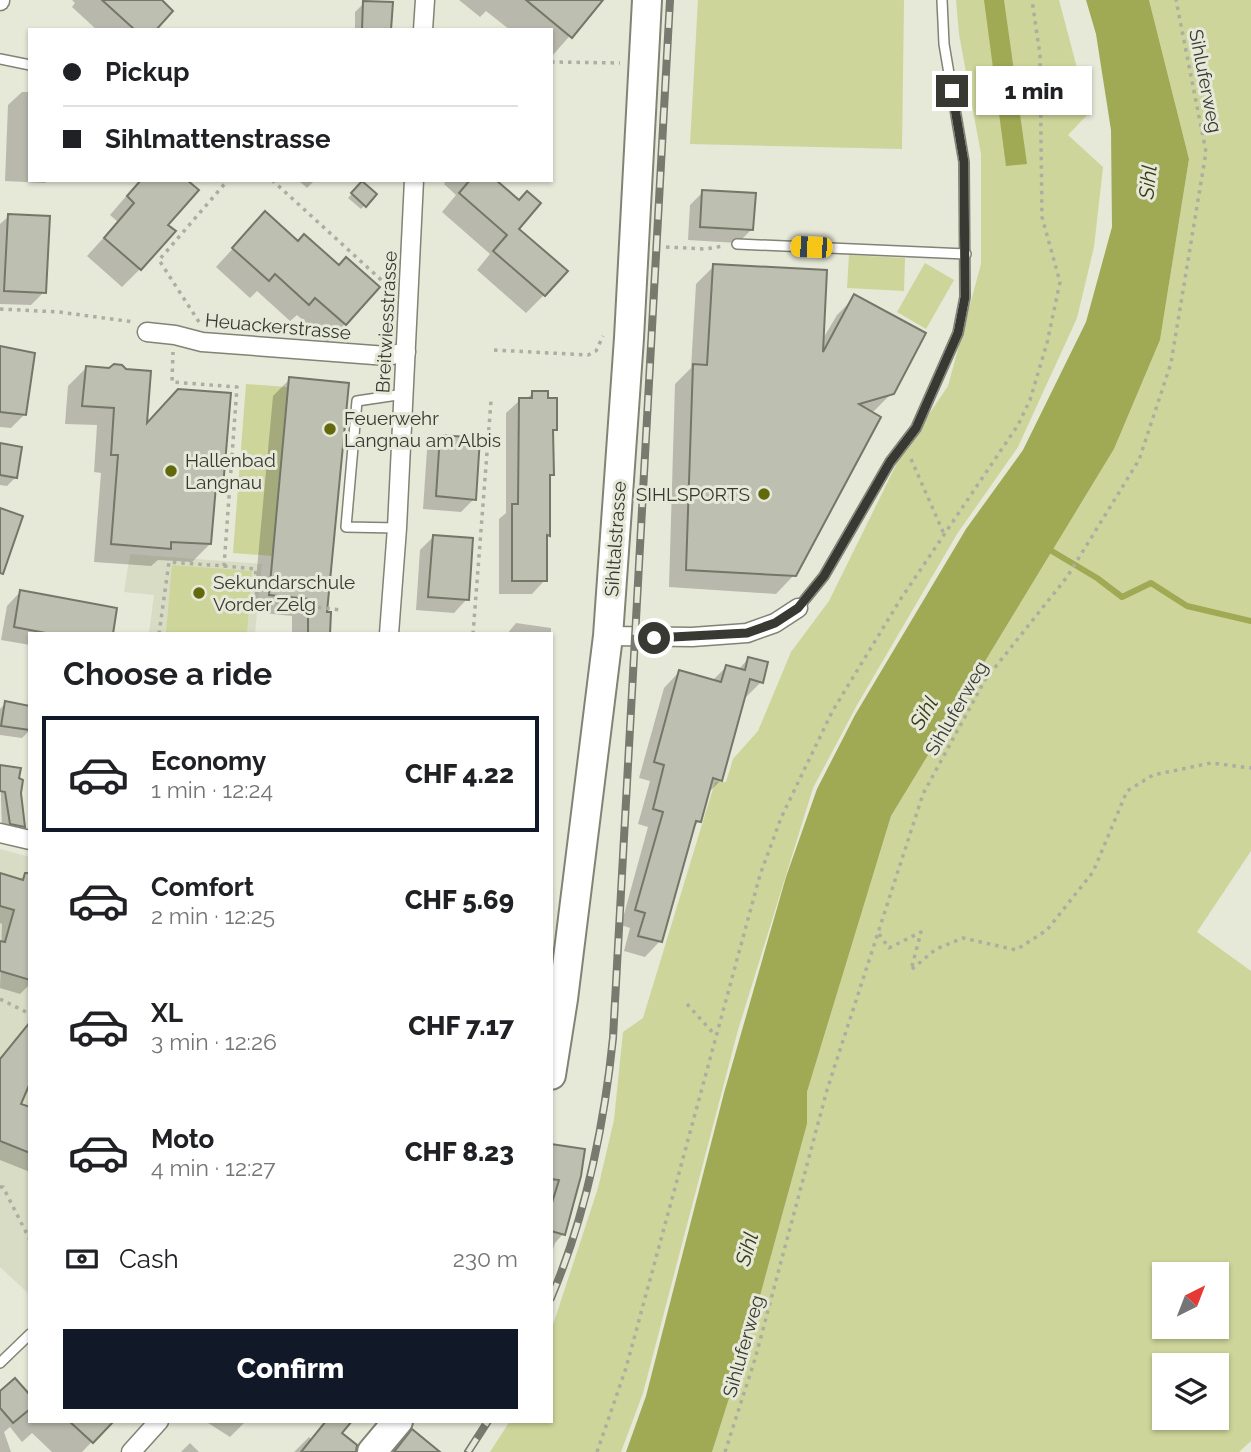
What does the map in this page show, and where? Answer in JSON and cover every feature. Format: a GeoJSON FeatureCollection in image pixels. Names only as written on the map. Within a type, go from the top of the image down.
{"type":"FeatureCollection","features":[{"type":"Feature","properties":{"kind":"main road","name":"Sihltalstrasse"},"geometry":{"type":"LineString","coordinates":[[553,1062],[565,986],[608,636],[629,338],[647,0]]}},
{"type":"Feature","properties":{"kind":"main road"},"geometry":{"type":"LineString","coordinates":[[372,1452],[396,1423]]}},
{"type":"Feature","properties":{"kind":"street"},"geometry":{"type":"LineString","coordinates":[[423,28],[425,0]]}},
{"type":"Feature","properties":{"kind":"street","name":"Breitwiesstrasse"},"geometry":{"type":"LineString","coordinates":[[389,632],[397,528],[414,182]]}},
{"type":"Feature","properties":{"kind":"street","name":"Heuackerstrasse"},"geometry":{"type":"LineString","coordinates":[[147,332],[202,342],[387,356],[406,352]]}},
{"type":"Feature","properties":{"kind":"street"},"geometry":{"type":"LineString","coordinates":[[608,636],[692,638],[747,633],[775,623],[798,608]]}},
{"type":"Feature","properties":{"kind":"street"},"geometry":{"type":"LineString","coordinates":[[0,833],[28,840]]}},
{"type":"Feature","properties":{"kind":"street"},"geometry":{"type":"LineString","coordinates":[[131,1452],[157,1423]]}},
{"type":"Feature","properties":{"kind":"lane"},"geometry":{"type":"LineString","coordinates":[[798,608],[830,567],[890,462],[904,445],[928,404],[958,333],[965,297],[964,162],[944,44],[942,0]]}},
{"type":"Feature","properties":{"kind":"lane"},"geometry":{"type":"LineString","coordinates":[[0,59],[28,65]]}},
{"type":"Feature","properties":{"kind":"lane"},"geometry":{"type":"LineString","coordinates":[[737,244],[966,254]]}},
{"type":"Feature","properties":{"kind":"lane"},"geometry":{"type":"LineString","coordinates":[[397,528],[346,527],[357,401],[404,394]]}},
{"type":"Feature","properties":{"kind":"lane"},"geometry":{"type":"LineString","coordinates":[[0,1363],[28,1336]]}},
{"type":"Feature","properties":{"kind":"path"},"geometry":{"type":"LineString","coordinates":[[597,1452],[626,1368],[760,875],[781,818],[832,712],[900,600],[1018,425],[1030,400],[1047,343],[1060,282],[1042,218],[1040,55],[1032,0]]}},
{"type":"Feature","properties":{"kind":"path","name":"Sihluferweg"},"geometry":{"type":"LineString","coordinates":[[725,1452],[755,1359],[827,1090],[923,794],[985,680],[1084,553],[1139,460],[1171,363],[1206,152],[1176,0]]}},
{"type":"Feature","properties":{"kind":"path"},"geometry":{"type":"LineString","coordinates":[[553,61],[643,63]]}},
{"type":"Feature","properties":{"kind":"path"},"geometry":{"type":"LineString","coordinates":[[202,342],[204,330],[159,260],[226,182]]}},
{"type":"Feature","properties":{"kind":"path"},"geometry":{"type":"LineString","coordinates":[[274,182],[394,291],[409,292]]}},
{"type":"Feature","properties":{"kind":"path"},"geometry":{"type":"LineString","coordinates":[[666,247],[705,248],[737,244]]}},
{"type":"Feature","properties":{"kind":"path"},"geometry":{"type":"LineString","coordinates":[[0,309],[59,312],[142,323],[147,332]]}},
{"type":"Feature","properties":{"kind":"path"},"geometry":{"type":"LineString","coordinates":[[494,350],[588,355],[601,345],[604,323]]}},
{"type":"Feature","properties":{"kind":"path"},"geometry":{"type":"LineString","coordinates":[[175,335],[172,382],[237,387],[224,566]]}},
{"type":"Feature","properties":{"kind":"path"},"geometry":{"type":"LineString","coordinates":[[473,632],[491,401]]}},
{"type":"Feature","properties":{"kind":"path"},"geometry":{"type":"LineString","coordinates":[[904,445],[944,534]]}},
{"type":"Feature","properties":{"kind":"path"},"geometry":{"type":"LineString","coordinates":[[159,632],[169,562],[256,569],[254,600],[341,610]]}},
{"type":"Feature","properties":{"kind":"path"},"geometry":{"type":"LineString","coordinates":[[879,934],[889,948],[921,932],[911,970],[936,949],[963,938],[1016,950],[1047,930],[1093,872],[1127,791],[1153,775],[1211,763],[1251,768]]}},
{"type":"Feature","properties":{"kind":"path"},"geometry":{"type":"LineString","coordinates":[[0,999],[28,1013]]}},
{"type":"Feature","properties":{"kind":"path"},"geometry":{"type":"LineString","coordinates":[[687,1004],[715,1035]]}},
{"type":"Feature","properties":{"kind":"path"},"geometry":{"type":"LineString","coordinates":[[0,1187],[3,1187],[28,1236]]}},
{"type":"Feature","properties":{"kind":"shaded area"},"geometry":{"type":"Polygon","coordinates":[[[698,0],[904,0],[902,149],[690,144],[698,0]]]}},
{"type":"Feature","properties":{"kind":"shaded area"},"geometry":{"type":"Polygon","coordinates":[[[956,0],[1059,0],[1089,113],[1068,135],[1103,167],[1094,247],[1077,318],[1018,447],[957,534],[857,705],[813,788],[738,1030],[643,1393],[621,1452],[490,1452],[509,1423],[553,1423],[553,1325],[598,1188],[614,1120],[623,1032],[643,1018],[715,782],[726,782],[733,759],[758,731],[791,652],[829,601],[900,457],[948,386],[981,264],[981,154],[959,34],[956,0]]]}},
{"type":"Feature","properties":{"kind":"shaded area"},"geometry":{"type":"Polygon","coordinates":[[[1149,0],[1251,0],[1251,851],[1197,932],[1251,971],[1251,1441],[1239,1452],[712,1452],[751,1329],[807,1124],[807,1092],[891,816],[1114,449],[1160,340],[1189,159],[1149,0]]]}},
{"type":"Feature","properties":{"kind":"shaded area"},"geometry":{"type":"Polygon","coordinates":[[[849,255],[905,258],[904,291],[847,288],[849,255]]]}},
{"type":"Feature","properties":{"kind":"shaded area"},"geometry":{"type":"Polygon","coordinates":[[[925,263],[954,280],[926,329],[897,312],[925,263]]]}},
{"type":"Feature","properties":{"kind":"shaded area"},"geometry":{"type":"Polygon","coordinates":[[[246,384],[337,391],[324,560],[233,553],[246,384]]]}},
{"type":"Feature","properties":{"kind":"shaded area","name":"Sekundarschule Vorder Zelg"},"geometry":{"type":"Polygon","coordinates":[[[130,554],[262,564],[255,632],[149,632],[154,595],[124,592],[130,554]]]}},
{"type":"Feature","properties":{"kind":"shaded area"},"geometry":{"type":"Polygon","coordinates":[[[172,565],[252,571],[247,632],[166,632],[172,565]]]}},
{"type":"Feature","properties":{"kind":"shaded area"},"geometry":{"type":"Polygon","coordinates":[[[0,849],[28,856],[28,1293],[0,1267],[0,849]]]}},
{"type":"Feature","properties":{"kind":"water"},"geometry":{"type":"Polygon","coordinates":[[[984,0],[1004,0],[1027,164],[1006,166],[984,0]]]}},
{"type":"Feature","properties":{"kind":"water","name":"Sihl"},"geometry":{"type":"Polygon","coordinates":[[[1086,0],[1149,0],[1189,159],[1160,340],[1114,449],[891,816],[807,1092],[807,1124],[751,1329],[712,1452],[626,1452],[646,1396],[724,1093],[786,877],[817,789],[855,715],[966,529],[1023,450],[1086,322],[1112,227],[1111,130],[1096,34],[1086,0]]]}},
{"type":"Feature","properties":{"kind":"building"},"geometry":{"type":"Polygon","coordinates":[[[102,0],[162,0],[173,11],[158,28],[133,28],[102,0]]]}},
{"type":"Feature","properties":{"kind":"building"},"geometry":{"type":"Polygon","coordinates":[[[526,0],[603,0],[572,38],[526,0]]]}},
{"type":"Feature","properties":{"kind":"building"},"geometry":{"type":"Polygon","coordinates":[[[363,1],[393,2],[391,28],[362,28],[363,1]]]}},
{"type":"Feature","properties":{"kind":"building"},"geometry":{"type":"Polygon","coordinates":[[[139,182],[189,182],[199,190],[168,225],[176,231],[141,270],[104,238],[134,203],[127,196],[139,182]]]}},
{"type":"Feature","properties":{"kind":"building"},"geometry":{"type":"Polygon","coordinates":[[[363,182],[377,194],[366,207],[351,193],[363,182]]]}},
{"type":"Feature","properties":{"kind":"building"},"geometry":{"type":"Polygon","coordinates":[[[468,182],[498,182],[519,200],[527,191],[541,203],[519,229],[568,271],[545,296],[493,251],[507,235],[459,193],[468,182]]]}},
{"type":"Feature","properties":{"kind":"building"},"geometry":{"type":"Polygon","coordinates":[[[702,190],[756,193],[753,230],[700,227],[702,190]]]}},
{"type":"Feature","properties":{"kind":"building"},"geometry":{"type":"Polygon","coordinates":[[[265,211],[298,241],[304,234],[339,265],[346,257],[380,287],[346,325],[315,298],[309,305],[275,274],[269,281],[232,248],[265,211]]]}},
{"type":"Feature","properties":{"kind":"building"},"geometry":{"type":"Polygon","coordinates":[[[8,214],[50,216],[46,293],[4,291],[8,214]]]}},
{"type":"Feature","properties":{"kind":"building","name":"SIHLSPORTS"},"geometry":{"type":"Polygon","coordinates":[[[713,264],[827,270],[823,352],[854,294],[926,333],[894,394],[859,404],[881,417],[796,576],[686,570],[693,364],[707,365],[713,264]]]}},
{"type":"Feature","properties":{"kind":"building"},"geometry":{"type":"Polygon","coordinates":[[[0,346],[35,353],[26,415],[0,412],[0,346]]]}},
{"type":"Feature","properties":{"kind":"building","name":"Hallenbad Langnau"},"geometry":{"type":"Polygon","coordinates":[[[114,364],[122,365],[126,369],[151,371],[147,423],[178,389],[231,393],[223,487],[216,486],[211,544],[171,542],[171,549],[111,544],[118,455],[111,455],[114,408],[82,406],[86,366],[109,368],[114,364]]]}},
{"type":"Feature","properties":{"kind":"building"},"geometry":{"type":"Polygon","coordinates":[[[289,377],[349,383],[327,612],[331,612],[330,632],[308,632],[308,599],[269,595],[289,377]]]}},
{"type":"Feature","properties":{"kind":"building"},"geometry":{"type":"Polygon","coordinates":[[[532,391],[548,391],[548,398],[557,398],[557,430],[553,430],[554,475],[550,475],[547,581],[512,581],[512,504],[518,504],[519,398],[532,398],[532,391]]]}},
{"type":"Feature","properties":{"kind":"building"},"geometry":{"type":"Polygon","coordinates":[[[440,435],[480,438],[476,500],[436,496],[440,435]]]}},
{"type":"Feature","properties":{"kind":"building"},"geometry":{"type":"Polygon","coordinates":[[[0,443],[22,447],[17,478],[0,475],[0,443]]]}},
{"type":"Feature","properties":{"kind":"building"},"geometry":{"type":"Polygon","coordinates":[[[0,508],[23,516],[3,574],[0,573],[0,508]]]}},
{"type":"Feature","properties":{"kind":"building"},"geometry":{"type":"Polygon","coordinates":[[[433,535],[473,538],[469,600],[428,597],[433,535]]]}},
{"type":"Feature","properties":{"kind":"building"},"geometry":{"type":"Polygon","coordinates":[[[20,590],[117,608],[113,632],[40,632],[14,627],[20,590]]]}},
{"type":"Feature","properties":{"kind":"building"},"geometry":{"type":"Polygon","coordinates":[[[748,657],[768,662],[763,683],[750,679],[722,781],[713,778],[701,822],[696,821],[662,942],[638,936],[645,913],[635,910],[663,812],[653,809],[664,765],[654,762],[679,670],[721,682],[726,665],[745,670],[748,657]]]}},
{"type":"Feature","properties":{"kind":"building"},"geometry":{"type":"Polygon","coordinates":[[[5,701],[28,706],[28,730],[1,726],[5,701]]]}},
{"type":"Feature","properties":{"kind":"building"},"geometry":{"type":"Polygon","coordinates":[[[0,765],[21,768],[19,778],[23,780],[21,793],[25,827],[10,824],[5,792],[0,791],[0,765]]]}},
{"type":"Feature","properties":{"kind":"building"},"geometry":{"type":"Polygon","coordinates":[[[0,873],[23,880],[25,873],[28,873],[28,979],[0,971],[0,941],[5,942],[14,910],[0,906],[0,873]]]}},
{"type":"Feature","properties":{"kind":"building"},"geometry":{"type":"Polygon","coordinates":[[[28,1024],[28,1088],[21,1104],[28,1106],[28,1152],[0,1141],[0,1059],[28,1024]]]}},
{"type":"Feature","properties":{"kind":"building"},"geometry":{"type":"Polygon","coordinates":[[[553,1144],[585,1149],[581,1176],[565,1235],[553,1232],[553,1200],[559,1180],[553,1179],[553,1144]]]}},
{"type":"Feature","properties":{"kind":"building"},"geometry":{"type":"Polygon","coordinates":[[[15,1378],[28,1393],[28,1411],[13,1423],[0,1408],[0,1391],[15,1378]]]}},
{"type":"Feature","properties":{"kind":"building"},"geometry":{"type":"Polygon","coordinates":[[[71,1423],[112,1423],[93,1443],[71,1423]]]}},
{"type":"Feature","properties":{"kind":"building"},"geometry":{"type":"Polygon","coordinates":[[[324,1423],[350,1423],[342,1433],[357,1445],[356,1452],[301,1452],[324,1423]]]}},
{"type":"Feature","properties":{"kind":"building"},"geometry":{"type":"Polygon","coordinates":[[[412,1429],[440,1452],[394,1452],[412,1429]]]}},
{"type":"Feature","properties":{"kind":"waterway"},"geometry":{"type":"LineString","coordinates":[[1045,547],[1097,578],[1122,597],[1151,583],[1187,606],[1251,621]]}},
{"type":"Feature","properties":{"kind":"railway"},"geometry":{"type":"LineString","coordinates":[[553,1293],[574,1235],[592,1170],[613,1038],[670,0]]}},
{"type":"Feature","properties":{"kind":"railway"},"geometry":{"type":"LineString","coordinates":[[468,1452],[487,1423]]}},
{"type":"Feature","properties":{"kind":"place","name":"Feuerwehr Langnau am Albis"},"geometry":{"type":"Point","coordinates":[330,429]}},
{"type":"Feature","properties":{"kind":"place","name":"Hallenbad Langnau"},"geometry":{"type":"Point","coordinates":[171,471]}},
{"type":"Feature","properties":{"kind":"place","name":"SIHLSPORTS"},"geometry":{"type":"Point","coordinates":[764,494]}},
{"type":"Feature","properties":{"kind":"place","name":"Sekundarschule Vorder Zelg"},"geometry":{"type":"Point","coordinates":[199,593]}},
{"type":"Feature","properties":{"kind":"route"},"geometry":{"type":"LineString","coordinates":[[654,638],[747,633],[775,623],[798,608],[824,576],[890,462],[916,428],[958,333],[965,297],[964,162],[952,91]]}}]}
